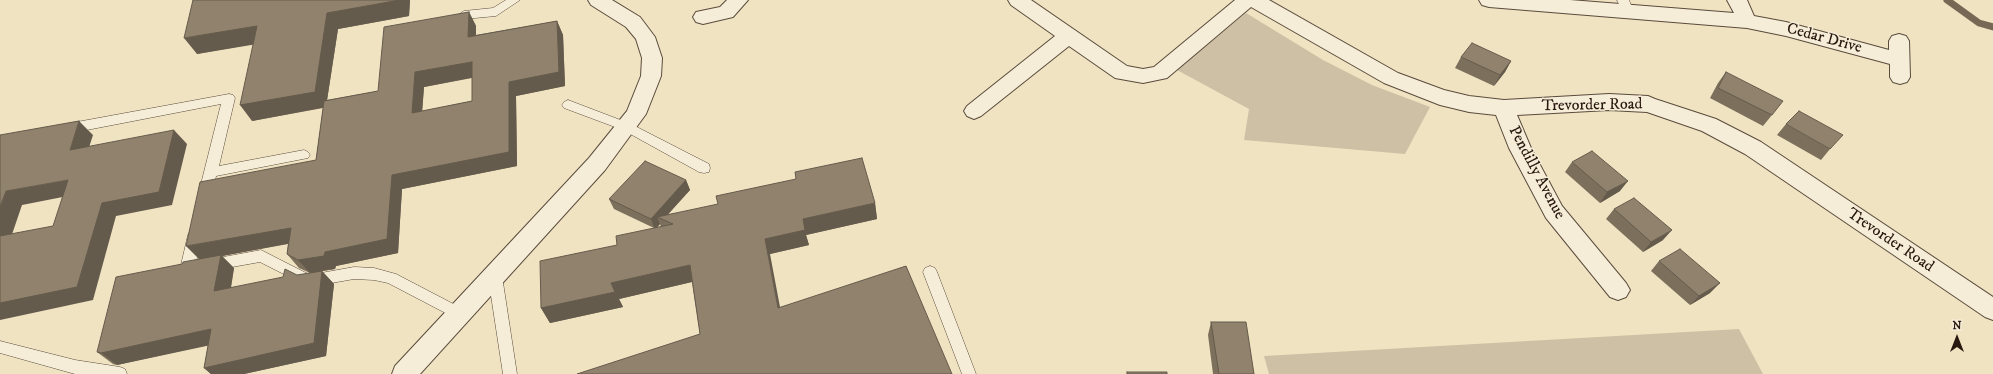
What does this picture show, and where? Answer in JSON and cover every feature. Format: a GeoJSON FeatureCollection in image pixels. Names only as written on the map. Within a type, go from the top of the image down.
{"type":"FeatureCollection","features":[{"type":"Feature","properties":{"kind":"street"},"geometry":{"type":"LineString","coordinates":[[404,374],[597,164],[636,114],[651,76],[652,58],[645,37],[633,22],[598,0]]}},
{"type":"Feature","properties":{"kind":"street"},"geometry":{"type":"LineString","coordinates":[[703,17],[726,12],[738,0]]}},
{"type":"Feature","properties":{"kind":"street"},"geometry":{"type":"LineString","coordinates":[[1018,0],[1122,73],[1143,76],[1160,73],[1247,0]]}},
{"type":"Feature","properties":{"kind":"street","name":"Trevorder Road"},"geometry":{"type":"LineString","coordinates":[[1254,0],[1392,78],[1440,97],[1469,104],[1504,108],[1609,102],[1648,104],[1709,125],[1753,148],[1993,310]]}},
{"type":"Feature","properties":{"kind":"street","name":"Cedar Drive"},"geometry":{"type":"LineString","coordinates":[[1489,0],[1509,2],[1625,5],[1747,21],[1786,28],[1900,60]]}},
{"type":"Feature","properties":{"kind":"street"},"geometry":{"type":"LineString","coordinates":[[1737,0],[1747,21]]}},
{"type":"Feature","properties":{"kind":"street"},"geometry":{"type":"LineString","coordinates":[[974,111],[1068,36]]}},
{"type":"Feature","properties":{"kind":"street","name":"Pendilly Avenue"},"geometry":{"type":"LineString","coordinates":[[1504,108],[1520,148],[1554,212],[1618,290]]}},
{"type":"Feature","properties":{"kind":"lane"},"geometry":{"type":"LineString","coordinates":[[464,15],[496,12],[514,0]]}},
{"type":"Feature","properties":{"kind":"lane"},"geometry":{"type":"LineString","coordinates":[[53,131],[229,98],[202,209]]}},
{"type":"Feature","properties":{"kind":"lane"},"geometry":{"type":"LineString","coordinates":[[568,105],[627,126],[704,168]]}},
{"type":"Feature","properties":{"kind":"lane"},"geometry":{"type":"LineString","coordinates":[[211,172],[304,155]]}},
{"type":"Feature","properties":{"kind":"lane"},"geometry":{"type":"LineString","coordinates":[[198,224],[187,269],[261,256],[309,281],[354,273],[374,274],[391,278],[460,314]]}},
{"type":"Feature","properties":{"kind":"lane"},"geometry":{"type":"LineString","coordinates":[[930,272],[970,374]]}},
{"type":"Feature","properties":{"kind":"lane"},"geometry":{"type":"LineString","coordinates":[[495,276],[510,374]]}},
{"type":"Feature","properties":{"kind":"lane"},"geometry":{"type":"LineString","coordinates":[[0,347],[75,367],[120,374]]}},
{"type":"Feature","properties":{"kind":"shaded area"},"geometry":{"type":"Polygon","coordinates":[[[1246,13],[1323,60],[1372,85],[1430,107],[1405,154],[1244,140],[1249,109],[1177,70],[1246,13]]]}},
{"type":"Feature","properties":{"kind":"shaded area"},"geometry":{"type":"Polygon","coordinates":[[[1739,329],[1763,374],[1269,374],[1264,356],[1739,329]]]}},
{"type":"Feature","properties":{"kind":"building"},"geometry":{"type":"Polygon","coordinates":[[[193,0],[400,0],[327,13],[315,92],[240,105],[257,26],[184,38],[193,0]]]}},
{"type":"Feature","properties":{"kind":"building"},"geometry":{"type":"Polygon","coordinates":[[[469,12],[468,37],[557,21],[559,72],[509,82],[509,152],[392,175],[387,239],[325,252],[324,256],[298,260],[287,254],[291,228],[186,246],[200,182],[316,160],[324,101],[378,91],[384,27],[469,12]],[[472,62],[415,72],[412,113],[472,101],[472,62]]]}},
{"type":"Feature","properties":{"kind":"building"},"geometry":{"type":"Polygon","coordinates":[[[1472,43],[1511,61],[1500,75],[1461,57],[1472,43]]]}},
{"type":"Feature","properties":{"kind":"building"},"geometry":{"type":"Polygon","coordinates":[[[1726,72],[1783,101],[1772,115],[1718,88],[1726,72]]]}},
{"type":"Feature","properties":{"kind":"building"},"geometry":{"type":"Polygon","coordinates":[[[1799,111],[1843,135],[1830,149],[1786,124],[1799,111]]]}},
{"type":"Feature","properties":{"kind":"building"},"geometry":{"type":"Polygon","coordinates":[[[79,121],[70,150],[174,130],[159,192],[102,203],[77,287],[0,303],[0,236],[53,226],[68,180],[6,191],[0,207],[0,135],[79,121]]]}},
{"type":"Feature","properties":{"kind":"building"},"geometry":{"type":"Polygon","coordinates":[[[1592,151],[1628,181],[1607,192],[1572,162],[1592,151]]]}},
{"type":"Feature","properties":{"kind":"building"},"geometry":{"type":"Polygon","coordinates":[[[862,158],[875,203],[803,219],[805,230],[765,239],[778,308],[906,266],[952,374],[577,374],[700,334],[690,265],[611,283],[615,292],[541,308],[540,261],[617,245],[616,236],[673,224],[657,217],[718,204],[716,196],[796,179],[795,172],[862,158]]]}},
{"type":"Feature","properties":{"kind":"building"},"geometry":{"type":"Polygon","coordinates":[[[645,161],[686,180],[651,219],[609,199],[645,161]]]}},
{"type":"Feature","properties":{"kind":"building"},"geometry":{"type":"Polygon","coordinates":[[[1634,198],[1672,230],[1651,242],[1614,209],[1634,198]]]}},
{"type":"Feature","properties":{"kind":"building"},"geometry":{"type":"Polygon","coordinates":[[[1680,249],[1720,283],[1699,296],[1659,261],[1680,249]]]}},
{"type":"Feature","properties":{"kind":"building"},"geometry":{"type":"Polygon","coordinates":[[[221,255],[214,291],[283,277],[285,269],[297,275],[322,271],[314,343],[204,368],[211,329],[101,353],[97,352],[116,277],[221,255]]]}},
{"type":"Feature","properties":{"kind":"building"},"geometry":{"type":"Polygon","coordinates":[[[1211,322],[1246,322],[1254,374],[1219,374],[1211,322]]]}},
{"type":"Feature","properties":{"kind":"building"},"geometry":{"type":"Polygon","coordinates":[[[1127,372],[1167,372],[1167,374],[1127,374],[1127,372]]]}},
{"type":"Feature","properties":{"kind":"waterway"},"geometry":{"type":"LineString","coordinates":[[1947,0],[1979,23],[1993,27]]}}]}
